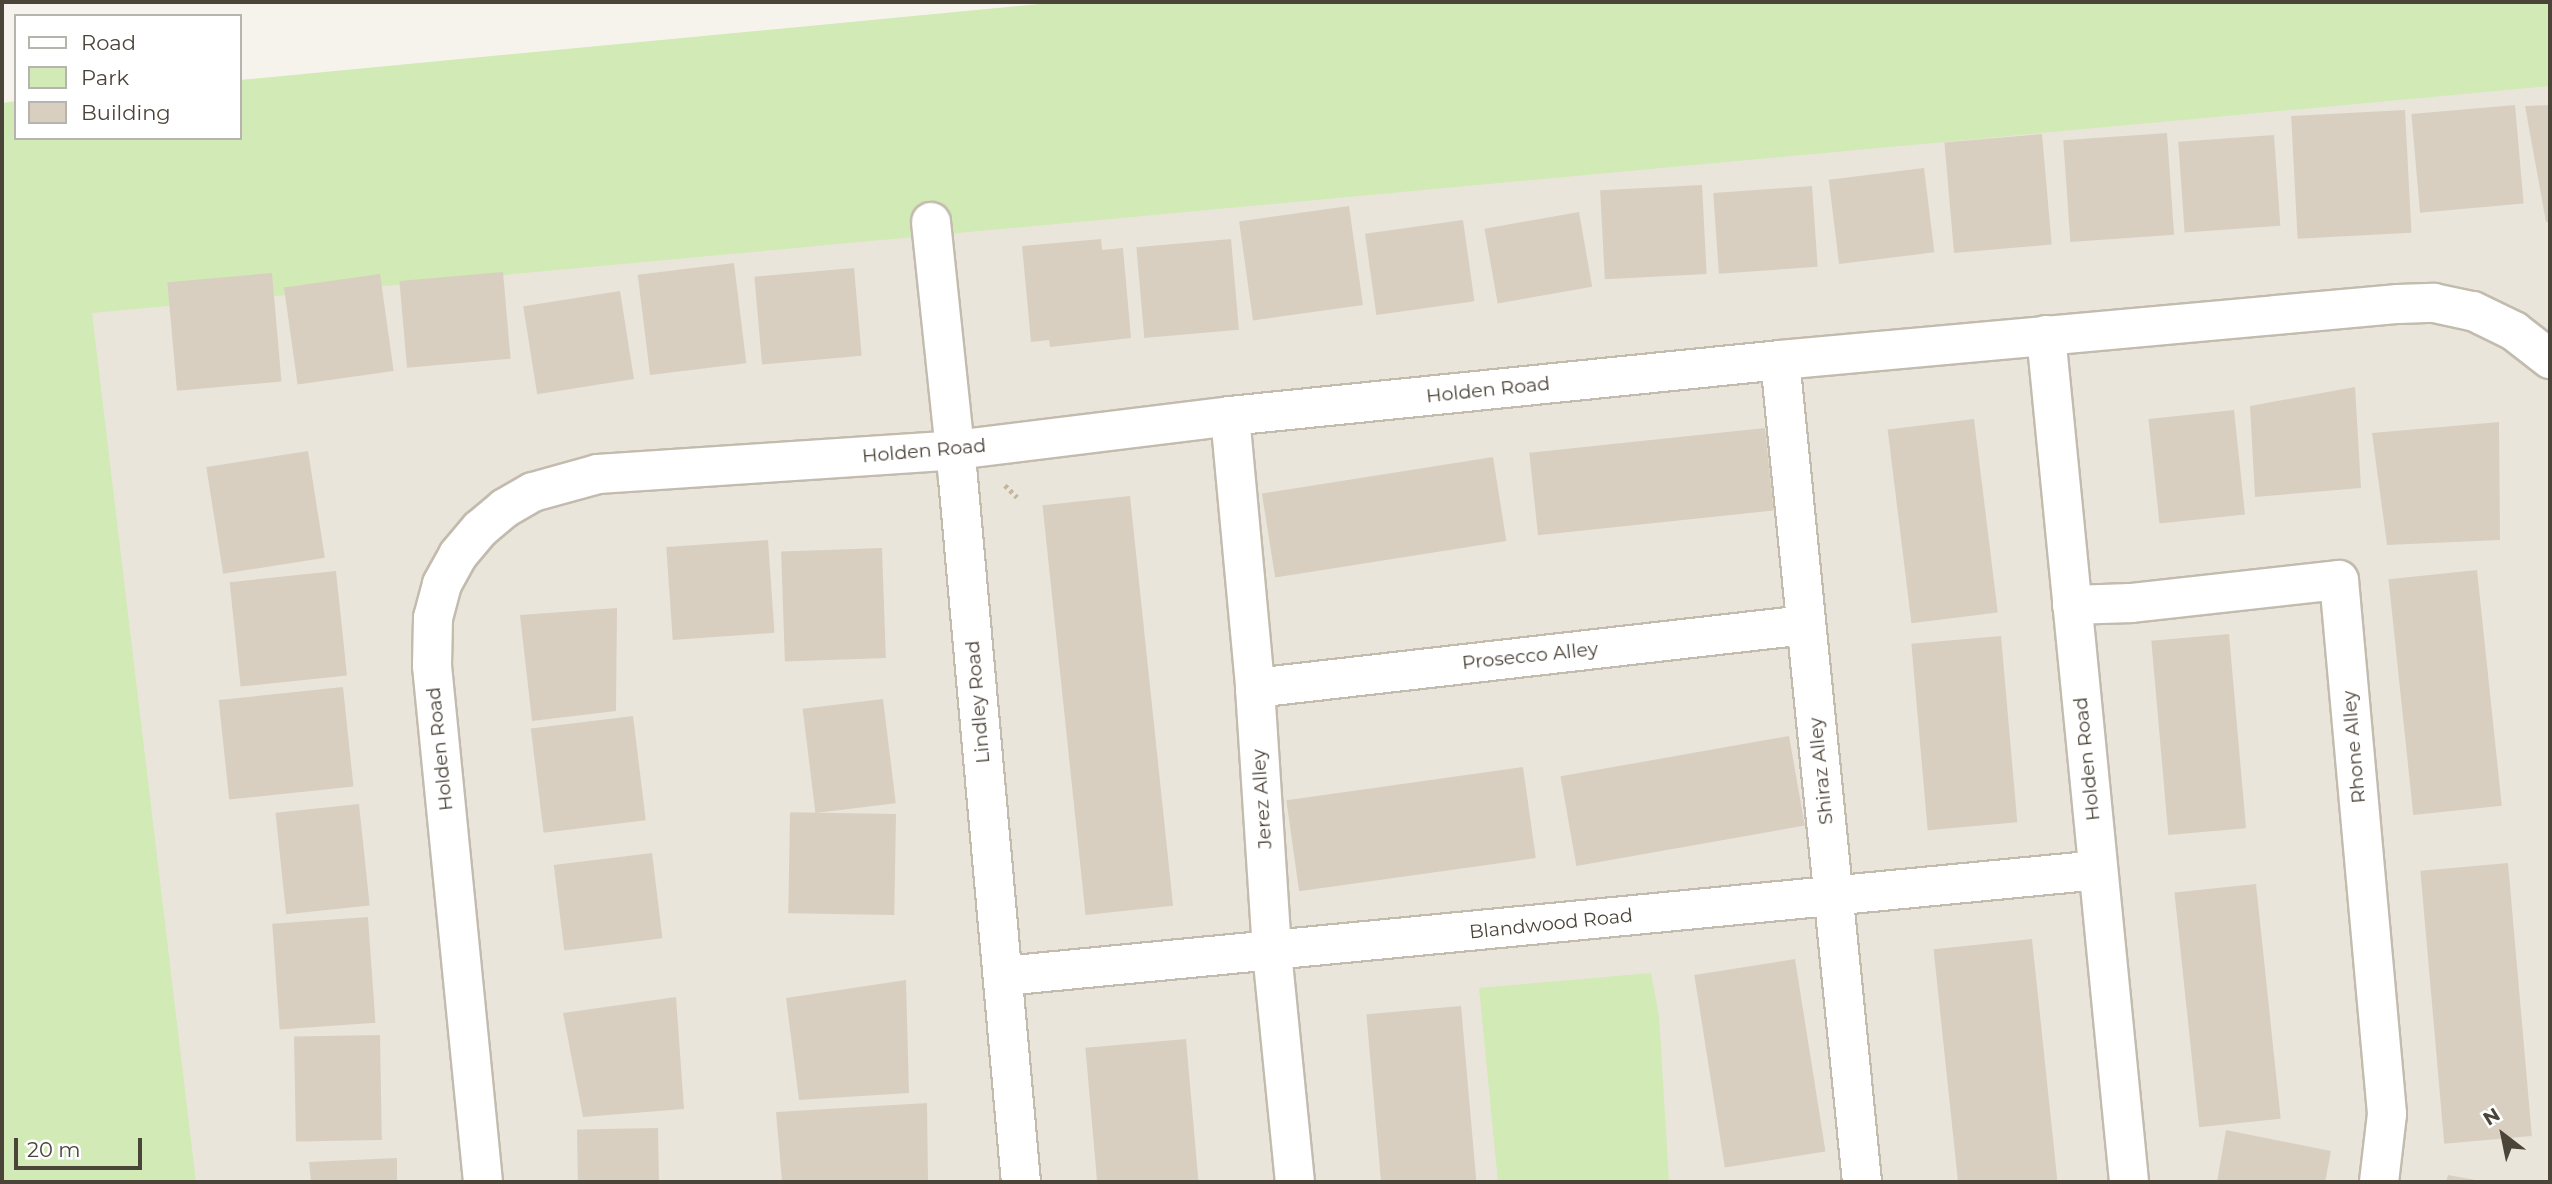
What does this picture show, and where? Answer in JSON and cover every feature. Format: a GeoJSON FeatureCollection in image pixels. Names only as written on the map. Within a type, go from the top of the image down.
{"type":"FeatureCollection","features":[{"type":"Feature","properties":{"kind":"street","name":"Lindley Road"},"geometry":{"type":"LineString","coordinates":[[931,222],[955,450],[1021,1182]]}},
{"type":"Feature","properties":{"kind":"street","name":"Holden Road"},"geometry":{"type":"LineString","coordinates":[[483,1182],[432,666],[433,618],[442,584],[458,555],[480,529],[505,508],[542,489],[598,474],[955,450],[1230,416],[1780,360],[2434,303],[2473,311],[2514,331],[2550,359]]}},
{"type":"Feature","properties":{"kind":"street","name":"Holden Road"},"geometry":{"type":"LineString","coordinates":[[2046,335],[2129,1182]]}},
{"type":"Feature","properties":{"kind":"street","name":"Shiraz Alley"},"geometry":{"type":"LineString","coordinates":[[1780,360],[1862,1182]]}},
{"type":"Feature","properties":{"kind":"street","name":"Jerez Alley"},"geometry":{"type":"LineString","coordinates":[[1230,416],[1255,688],[1272,952],[1295,1182]]}},
{"type":"Feature","properties":{"kind":"street","name":"Rhone Alley"},"geometry":{"type":"LineString","coordinates":[[2072,605],[2131,603],[2339,580],[2387,1114],[2379,1182]]}},
{"type":"Feature","properties":{"kind":"street","name":"Prosecco Alley"},"geometry":{"type":"LineString","coordinates":[[1255,688],[1805,625]]}},
{"type":"Feature","properties":{"kind":"street","name":"Blandwood Road"},"geometry":{"type":"LineString","coordinates":[[1004,976],[2098,870]]}},
{"type":"Feature","properties":{"kind":"shaded area"},"geometry":{"type":"Polygon","coordinates":[[[2550,7],[2550,1182],[2,1182],[2,262],[2550,7]]]}},
{"type":"Feature","properties":{"kind":"green space"},"geometry":{"type":"Polygon","coordinates":[[[1061,2],[2550,2],[2550,86],[92,313],[196,1182],[2,1182],[2,103],[14,101],[14,140],[242,140],[242,80],[1061,2]]]}},
{"type":"Feature","properties":{"kind":"green space"},"geometry":{"type":"Polygon","coordinates":[[[1651,973],[1659,1016],[1669,1182],[1498,1182],[1479,988],[1651,973]]]}},
{"type":"Feature","properties":{"kind":"building"},"geometry":{"type":"Polygon","coordinates":[[[2515,105],[2524,204],[2420,213],[2411,114],[2515,105]]]}},
{"type":"Feature","properties":{"kind":"building"},"geometry":{"type":"Polygon","coordinates":[[[2550,105],[2550,222],[2546,222],[2525,106],[2550,105]]]}},
{"type":"Feature","properties":{"kind":"building"},"geometry":{"type":"Polygon","coordinates":[[[2405,110],[2411,233],[2298,239],[2291,116],[2405,110]]]}},
{"type":"Feature","properties":{"kind":"building"},"geometry":{"type":"Polygon","coordinates":[[[2167,133],[2174,235],[2070,242],[2063,140],[2167,133]]]}},
{"type":"Feature","properties":{"kind":"building"},"geometry":{"type":"Polygon","coordinates":[[[2042,134],[2052,245],[1954,253],[1944,143],[2042,134]]]}},
{"type":"Feature","properties":{"kind":"building"},"geometry":{"type":"Polygon","coordinates":[[[2274,135],[2280,226],[2185,232],[2178,142],[2274,135]]]}},
{"type":"Feature","properties":{"kind":"building"},"geometry":{"type":"Polygon","coordinates":[[[1924,168],[1934,252],[1839,264],[1829,180],[1924,168]]]}},
{"type":"Feature","properties":{"kind":"building"},"geometry":{"type":"Polygon","coordinates":[[[1702,185],[1707,274],[1605,279],[1600,190],[1702,185]]]}},
{"type":"Feature","properties":{"kind":"building"},"geometry":{"type":"Polygon","coordinates":[[[1812,186],[1818,267],[1719,274],[1713,193],[1812,186]]]}},
{"type":"Feature","properties":{"kind":"building"},"geometry":{"type":"Polygon","coordinates":[[[1349,206],[1363,305],[1253,320],[1239,221],[1349,206]]]}},
{"type":"Feature","properties":{"kind":"building"},"geometry":{"type":"Polygon","coordinates":[[[1579,212],[1592,287],[1498,304],[1484,229],[1579,212]]]}},
{"type":"Feature","properties":{"kind":"building"},"geometry":{"type":"Polygon","coordinates":[[[1463,220],[1474,301],[1376,315],[1365,234],[1463,220]]]}},
{"type":"Feature","properties":{"kind":"building"},"geometry":{"type":"Polygon","coordinates":[[[1101,239],[1102,250],[1123,248],[1131,338],[1050,347],[1049,340],[1031,342],[1022,246],[1101,239]]]}},
{"type":"Feature","properties":{"kind":"building"},"geometry":{"type":"Polygon","coordinates":[[[1231,239],[1239,330],[1144,338],[1136,247],[1231,239]]]}},
{"type":"Feature","properties":{"kind":"building"},"geometry":{"type":"Polygon","coordinates":[[[734,263],[746,363],[650,375],[638,275],[734,263]]]}},
{"type":"Feature","properties":{"kind":"building"},"geometry":{"type":"Polygon","coordinates":[[[854,268],[862,356],[762,364],[754,277],[854,268]]]}},
{"type":"Feature","properties":{"kind":"building"},"geometry":{"type":"Polygon","coordinates":[[[503,272],[511,359],[407,368],[399,281],[503,272]]]}},
{"type":"Feature","properties":{"kind":"building"},"geometry":{"type":"Polygon","coordinates":[[[272,273],[281,382],[177,391],[167,282],[272,273]]]}},
{"type":"Feature","properties":{"kind":"building"},"geometry":{"type":"Polygon","coordinates":[[[380,274],[394,371],[298,385],[284,287],[380,274]]]}},
{"type":"Feature","properties":{"kind":"building"},"geometry":{"type":"Polygon","coordinates":[[[620,291],[634,379],[537,394],[523,306],[620,291]]]}},
{"type":"Feature","properties":{"kind":"building"},"geometry":{"type":"Polygon","coordinates":[[[2355,387],[2361,488],[2255,497],[2250,406],[2355,387]]]}},
{"type":"Feature","properties":{"kind":"building"},"geometry":{"type":"Polygon","coordinates":[[[2234,410],[2245,514],[2159,523],[2148,419],[2234,410]]]}},
{"type":"Feature","properties":{"kind":"building"},"geometry":{"type":"Polygon","coordinates":[[[1974,419],[1998,613],[1911,623],[1888,430],[1974,419]]]}},
{"type":"Feature","properties":{"kind":"building"},"geometry":{"type":"Polygon","coordinates":[[[2499,422],[2500,540],[2387,545],[2372,433],[2499,422]]]}},
{"type":"Feature","properties":{"kind":"building"},"geometry":{"type":"Polygon","coordinates":[[[1765,428],[1774,511],[1538,535],[1529,453],[1765,428]]]}},
{"type":"Feature","properties":{"kind":"building"},"geometry":{"type":"Polygon","coordinates":[[[308,451],[325,558],[223,574],[206,467],[308,451]]]}},
{"type":"Feature","properties":{"kind":"building"},"geometry":{"type":"Polygon","coordinates":[[[1493,457],[1506,541],[1275,578],[1262,494],[1493,457]]]}},
{"type":"Feature","properties":{"kind":"building"},"geometry":{"type":"Polygon","coordinates":[[[1130,496],[1173,906],[1086,915],[1042,505],[1130,496]]]}},
{"type":"Feature","properties":{"kind":"building"},"geometry":{"type":"Polygon","coordinates":[[[768,540],[774,633],[673,640],[666,547],[768,540]]]}},
{"type":"Feature","properties":{"kind":"building"},"geometry":{"type":"Polygon","coordinates":[[[882,548],[886,658],[785,661],[781,552],[882,548]]]}},
{"type":"Feature","properties":{"kind":"building"},"geometry":{"type":"Polygon","coordinates":[[[2477,570],[2502,806],[2413,815],[2388,579],[2477,570]]]}},
{"type":"Feature","properties":{"kind":"building"},"geometry":{"type":"Polygon","coordinates":[[[336,571],[347,675],[241,687],[230,582],[336,571]]]}},
{"type":"Feature","properties":{"kind":"building"},"geometry":{"type":"Polygon","coordinates":[[[617,608],[616,711],[532,721],[520,615],[617,608]]]}},
{"type":"Feature","properties":{"kind":"building"},"geometry":{"type":"Polygon","coordinates":[[[2229,634],[2246,828],[2168,835],[2151,641],[2229,634]]]}},
{"type":"Feature","properties":{"kind":"building"},"geometry":{"type":"Polygon","coordinates":[[[2001,636],[2017,822],[1928,830],[1911,644],[2001,636]]]}},
{"type":"Feature","properties":{"kind":"building"},"geometry":{"type":"Polygon","coordinates":[[[343,687],[353,786],[229,800],[219,700],[343,687]]]}},
{"type":"Feature","properties":{"kind":"building"},"geometry":{"type":"Polygon","coordinates":[[[883,699],[896,803],[815,813],[803,709],[883,699]]]}},
{"type":"Feature","properties":{"kind":"building"},"geometry":{"type":"Polygon","coordinates":[[[633,716],[646,820],[544,833],[531,729],[633,716]]]}},
{"type":"Feature","properties":{"kind":"building"},"geometry":{"type":"Polygon","coordinates":[[[1789,736],[1805,826],[1576,866],[1561,776],[1789,736]]]}},
{"type":"Feature","properties":{"kind":"building"},"geometry":{"type":"Polygon","coordinates":[[[1523,767],[1536,858],[1299,891],[1286,800],[1523,767]]]}},
{"type":"Feature","properties":{"kind":"building"},"geometry":{"type":"Polygon","coordinates":[[[359,804],[370,905],[286,914],[275,813],[359,804]]]}},
{"type":"Feature","properties":{"kind":"building"},"geometry":{"type":"Polygon","coordinates":[[[790,812],[896,814],[894,915],[788,913],[790,812]]]}},
{"type":"Feature","properties":{"kind":"building"},"geometry":{"type":"Polygon","coordinates":[[[652,853],[662,938],[564,950],[554,865],[652,853]]]}},
{"type":"Feature","properties":{"kind":"building"},"geometry":{"type":"Polygon","coordinates":[[[2508,863],[2532,1136],[2444,1144],[2420,871],[2508,863]]]}},
{"type":"Feature","properties":{"kind":"building"},"geometry":{"type":"Polygon","coordinates":[[[2256,884],[2281,1119],[2199,1127],[2174,893],[2256,884]]]}},
{"type":"Feature","properties":{"kind":"building"},"geometry":{"type":"Polygon","coordinates":[[[368,917],[375,1023],[280,1029],[272,924],[368,917]]]}},
{"type":"Feature","properties":{"kind":"building"},"geometry":{"type":"Polygon","coordinates":[[[2032,939],[2058,1182],[1958,1182],[1934,949],[2032,939]]]}},
{"type":"Feature","properties":{"kind":"building"},"geometry":{"type":"Polygon","coordinates":[[[1795,959],[1826,1152],[1725,1168],[1694,975],[1795,959]]]}},
{"type":"Feature","properties":{"kind":"building"},"geometry":{"type":"Polygon","coordinates":[[[906,980],[909,1093],[799,1100],[786,998],[906,980]]]}},
{"type":"Feature","properties":{"kind":"building"},"geometry":{"type":"Polygon","coordinates":[[[676,997],[684,1109],[583,1117],[563,1013],[676,997]]]}},
{"type":"Feature","properties":{"kind":"building"},"geometry":{"type":"Polygon","coordinates":[[[1461,1006],[1476,1182],[1381,1182],[1366,1014],[1461,1006]]]}},
{"type":"Feature","properties":{"kind":"building"},"geometry":{"type":"Polygon","coordinates":[[[380,1035],[382,1140],[296,1141],[294,1037],[380,1035]]]}},
{"type":"Feature","properties":{"kind":"building"},"geometry":{"type":"Polygon","coordinates":[[[1186,1039],[1199,1182],[1097,1182],[1085,1048],[1186,1039]]]}},
{"type":"Feature","properties":{"kind":"building"},"geometry":{"type":"Polygon","coordinates":[[[927,1103],[928,1182],[782,1182],[776,1112],[927,1103]]]}},
{"type":"Feature","properties":{"kind":"building"},"geometry":{"type":"Polygon","coordinates":[[[658,1128],[659,1182],[578,1182],[577,1129],[658,1128]]]}},
{"type":"Feature","properties":{"kind":"building"},"geometry":{"type":"Polygon","coordinates":[[[2226,1130],[2331,1151],[2325,1182],[2217,1182],[2226,1130]]]}},
{"type":"Feature","properties":{"kind":"building"},"geometry":{"type":"Polygon","coordinates":[[[397,1158],[397,1182],[311,1182],[309,1162],[397,1158]]]}},
{"type":"Feature","properties":{"kind":"building"},"geometry":{"type":"Polygon","coordinates":[[[2448,1175],[2481,1181],[2481,1182],[2446,1182],[2448,1175]]]}}]}
